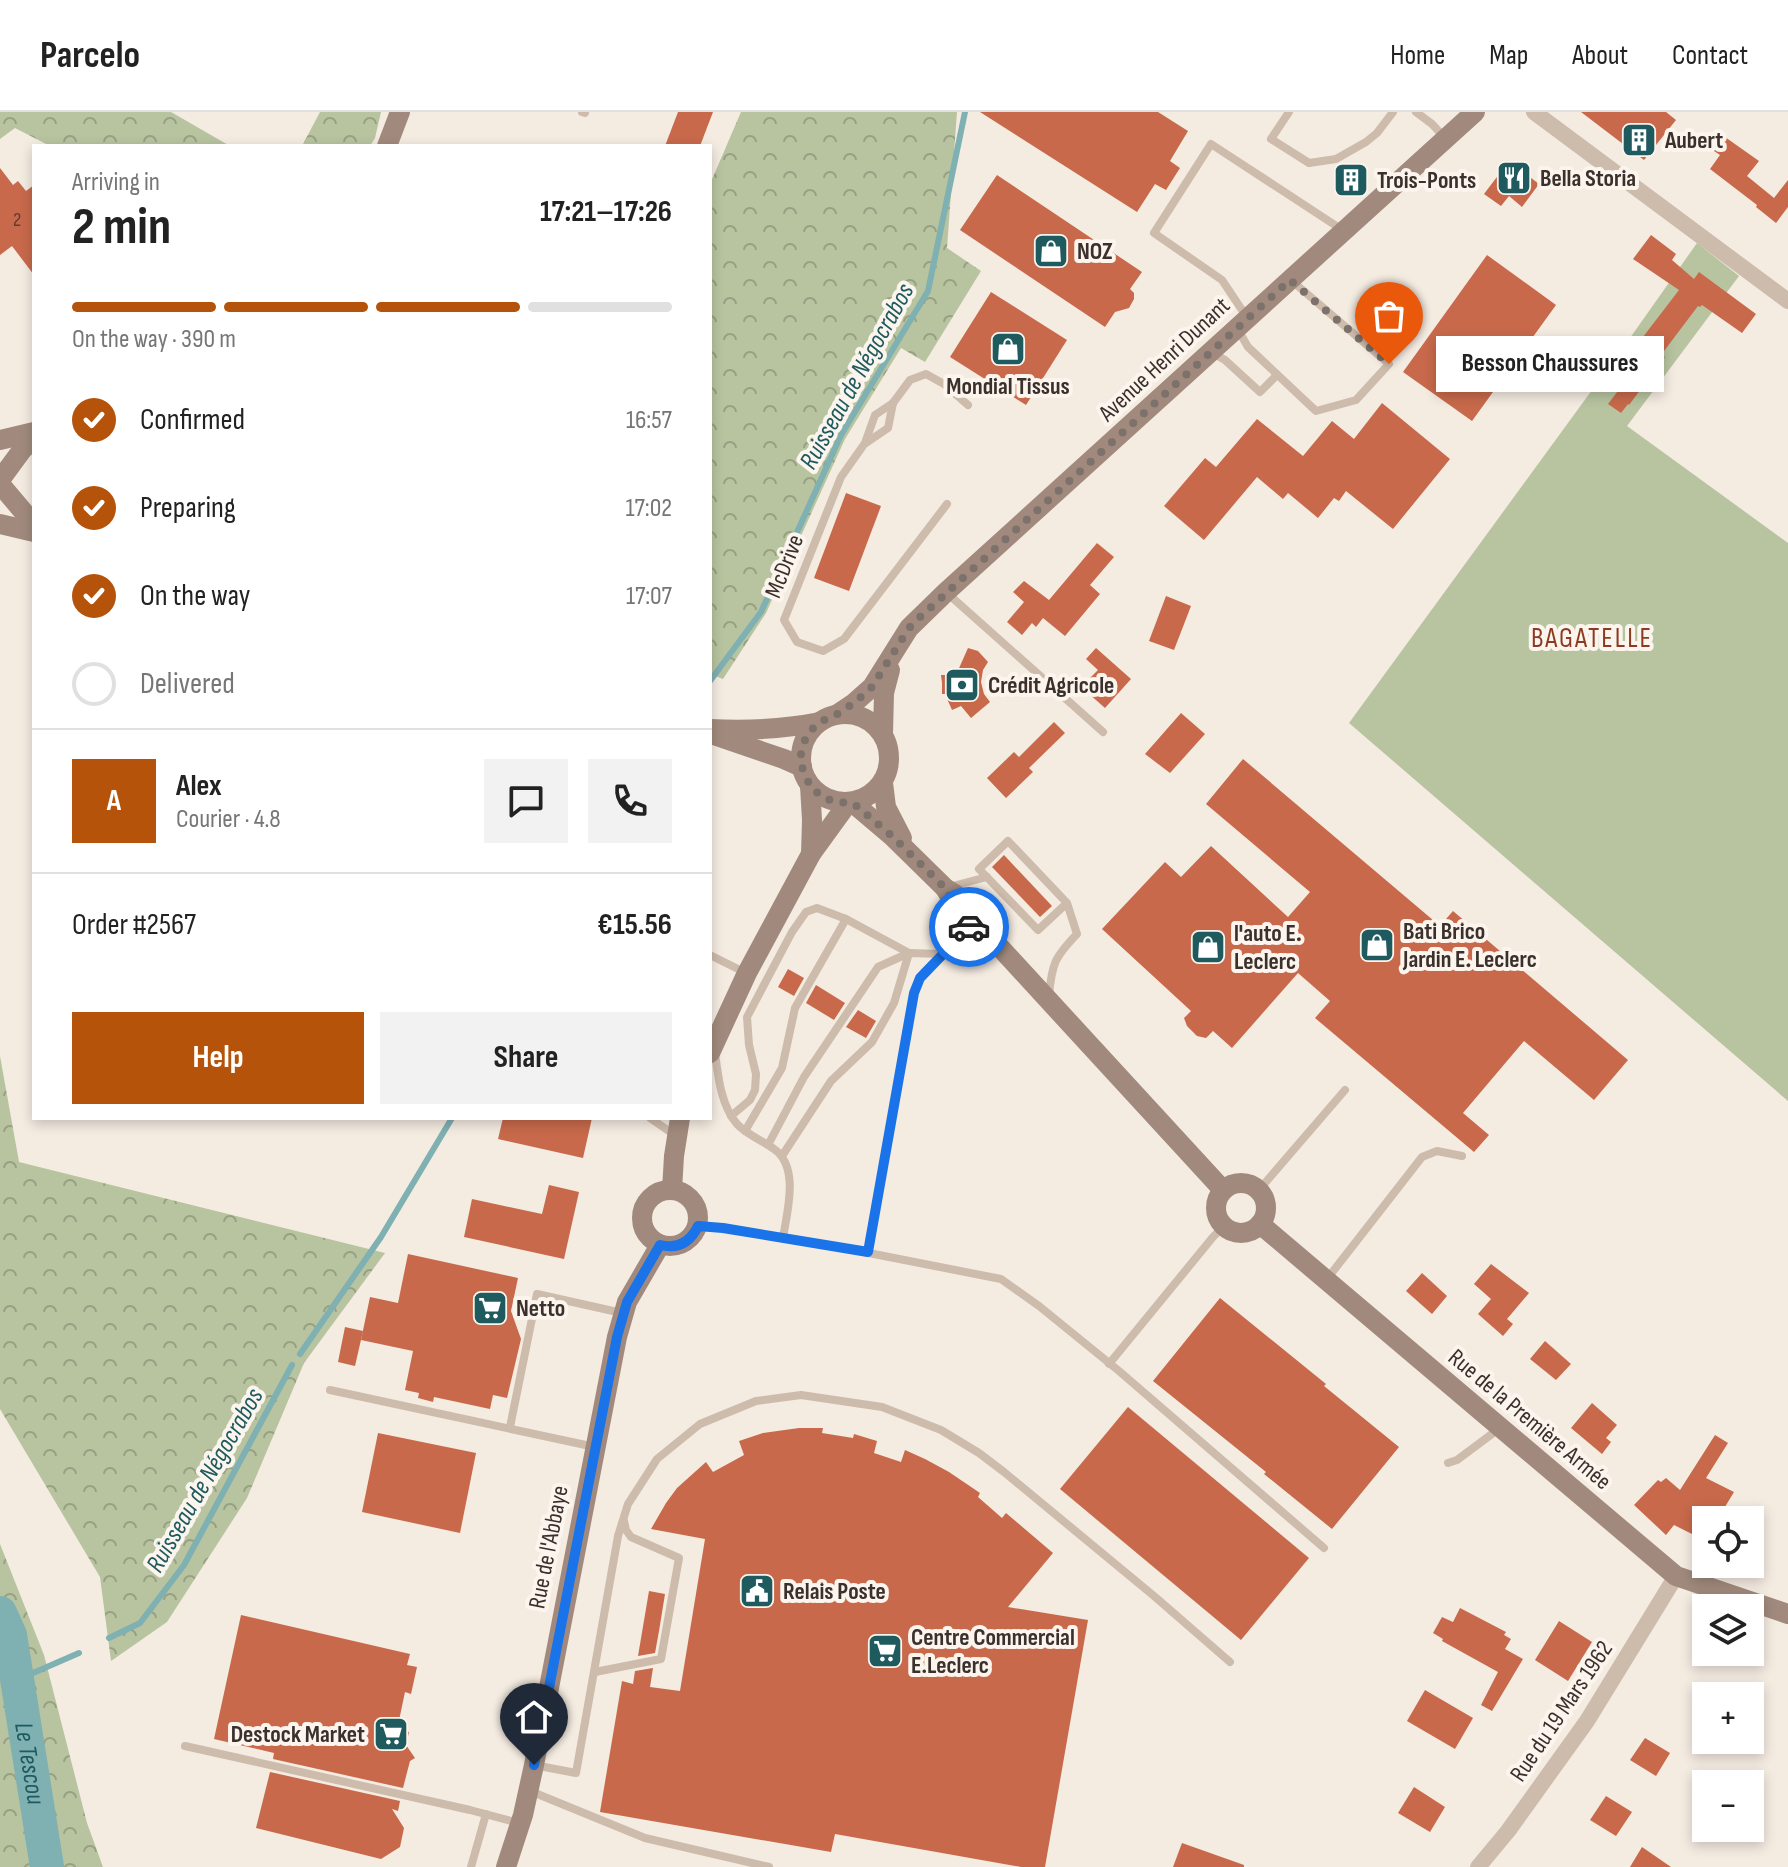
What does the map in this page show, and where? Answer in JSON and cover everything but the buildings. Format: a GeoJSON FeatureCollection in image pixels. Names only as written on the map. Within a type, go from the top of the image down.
{"type":"FeatureCollection","features":[{"type":"Feature","properties":{"kind":"main road"},"geometry":{"type":"LineString","coordinates":[[388,144],[400,112]]}},
{"type":"Feature","properties":{"kind":"main road","name":"Avenue Henri Dunant"},"geometry":{"type":"LineString","coordinates":[[712,731],[792,727],[828,718],[854,703],[872,687],[909,628],[946,592],[1218,356],[1242,322],[1475,112]]}},
{"type":"Feature","properties":{"kind":"main road"},"geometry":{"type":"LineString","coordinates":[[0,440],[32,432]]}},
{"type":"Feature","properties":{"kind":"main road"},"geometry":{"type":"LineString","coordinates":[[32,441],[0,482],[32,520]]}},
{"type":"Feature","properties":{"kind":"main road"},"geometry":{"type":"LineString","coordinates":[[0,524],[32,532]]}},
{"type":"Feature","properties":{"kind":"main road","name":"Avenue Henri Dunant"},"geometry":{"type":"LineString","coordinates":[[883,733],[884,693],[895,650]]}},
{"type":"Feature","properties":{"kind":"main road"},"geometry":{"type":"LineString","coordinates":[[806,776],[821,796],[834,802],[850,803],[865,799],[883,783],[889,768],[890,753],[883,733],[862,717],[849,714],[828,718],[810,731],[801,754],[812,820],[811,854]]}},
{"type":"Feature","properties":{"kind":"main road","name":"Avenue Henri Dunant"},"geometry":{"type":"LineString","coordinates":[[712,732],[784,759],[806,776]]}},
{"type":"Feature","properties":{"kind":"main road"},"geometry":{"type":"LineString","coordinates":[[883,783],[889,816],[915,858]]}},
{"type":"Feature","properties":{"kind":"main road"},"geometry":{"type":"LineString","coordinates":[[712,1049],[747,973],[811,854],[850,803]]}},
{"type":"Feature","properties":{"kind":"main road"},"geometry":{"type":"LineString","coordinates":[[850,803],[945,888],[951,899],[995,942],[1223,1190]]}},
{"type":"Feature","properties":{"kind":"main road"},"geometry":{"type":"LineString","coordinates":[[945,888],[956,894],[989,929],[995,942]]}},
{"type":"Feature","properties":{"kind":"main road"},"geometry":{"type":"LineString","coordinates":[[672,1190],[678,1127]]}},
{"type":"Feature","properties":{"kind":"main road"},"geometry":{"type":"LineString","coordinates":[[1237,1183],[1245,1183],[1259,1190],[1266,1210],[1260,1224],[1239,1233],[1224,1226],[1216,1212],[1223,1190],[1237,1183]]}},
{"type":"Feature","properties":{"kind":"main road"},"geometry":{"type":"LineString","coordinates":[[681,1191],[698,1210],[698,1226],[683,1244],[660,1245],[647,1236],[643,1228],[644,1206],[655,1194],[681,1191]]}},
{"type":"Feature","properties":{"kind":"main road","name":"Rue de la Première Armée"},"geometry":{"type":"LineString","coordinates":[[1260,1224],[1676,1576],[1788,1614]]}},
{"type":"Feature","properties":{"kind":"main road","name":"Rue de l'Abbaye"},"geometry":{"type":"LineString","coordinates":[[506,1867],[534,1765],[617,1337],[627,1302],[660,1245]]}},
{"type":"Feature","properties":{"kind":"street"},"geometry":{"type":"LineString","coordinates":[[1534,112],[1788,301]]}},
{"type":"Feature","properties":{"kind":"street","name":"Rue du 19 Mars 1962"},"geometry":{"type":"LineString","coordinates":[[1478,1867],[1508,1831],[1587,1721],[1676,1576]]}},
{"type":"Feature","properties":{"kind":"lane"},"geometry":{"type":"LineString","coordinates":[[1289,112],[1271,139],[1309,163],[1336,159],[1366,142],[1393,112]]}},
{"type":"Feature","properties":{"kind":"lane"},"geometry":{"type":"LineString","coordinates":[[1416,112],[1446,138]]}},
{"type":"Feature","properties":{"kind":"lane"},"geometry":{"type":"LineString","coordinates":[[1290,280],[1389,364],[1356,400],[1316,411],[1248,347],[1242,322],[1222,280],[1154,233],[1211,144],[1344,231]]}},
{"type":"Feature","properties":{"kind":"lane"},"geometry":{"type":"LineString","coordinates":[[1218,356],[1260,392],[1277,375]]}},
{"type":"Feature","properties":{"kind":"lane","name":"McDrive"},"geometry":{"type":"LineString","coordinates":[[947,504],[844,639],[823,651],[797,642],[784,620],[841,477],[865,443],[875,415],[893,403],[910,380],[926,374],[944,384],[968,405]]}},
{"type":"Feature","properties":{"kind":"lane"},"geometry":{"type":"LineString","coordinates":[[865,443],[888,428],[893,403]]}},
{"type":"Feature","properties":{"kind":"lane"},"geometry":{"type":"LineString","coordinates":[[946,592],[1103,732]]}},
{"type":"Feature","properties":{"kind":"lane"},"geometry":{"type":"LineString","coordinates":[[1049,1000],[1052,968],[1063,948],[1077,934],[1067,903],[1008,841],[979,869],[1038,930],[1067,903]]}},
{"type":"Feature","properties":{"kind":"lane"},"geometry":{"type":"LineString","coordinates":[[945,888],[987,877]]}},
{"type":"Feature","properties":{"kind":"lane"},"geometry":{"type":"LineString","coordinates":[[731,1116],[750,1100],[755,1090],[756,1074],[747,1017],[792,932],[806,912],[817,908],[846,919],[909,953]]}},
{"type":"Feature","properties":{"kind":"lane"},"geometry":{"type":"LineString","coordinates":[[745,1131],[782,1068],[795,1008],[846,919]]}},
{"type":"Feature","properties":{"kind":"lane"},"geometry":{"type":"LineString","coordinates":[[868,1252],[914,993],[920,978],[974,922]]}},
{"type":"Feature","properties":{"kind":"lane"},"geometry":{"type":"LineString","coordinates":[[768,1145],[804,1077],[878,967],[909,953],[942,954]]}},
{"type":"Feature","properties":{"kind":"lane"},"geometry":{"type":"LineString","coordinates":[[782,1156],[831,1081],[872,1042],[894,1003],[909,953]]}},
{"type":"Feature","properties":{"kind":"lane"},"geometry":{"type":"LineString","coordinates":[[712,956],[747,973]]}},
{"type":"Feature","properties":{"kind":"lane"},"geometry":{"type":"LineString","coordinates":[[712,1049],[719,1084],[731,1116],[745,1131],[782,1156],[790,1182],[783,1238]]}},
{"type":"Feature","properties":{"kind":"lane"},"geometry":{"type":"LineString","coordinates":[[1259,1190],[1345,1090]]}},
{"type":"Feature","properties":{"kind":"lane"},"geometry":{"type":"LineString","coordinates":[[656,1120],[678,1127]]}},
{"type":"Feature","properties":{"kind":"lane"},"geometry":{"type":"LineString","coordinates":[[1326,1279],[1422,1157],[1437,1151],[1462,1156]]}},
{"type":"Feature","properties":{"kind":"lane"},"geometry":{"type":"LineString","coordinates":[[698,1226],[868,1252],[1001,1279],[1109,1364],[1324,1548]]}},
{"type":"Feature","properties":{"kind":"lane"},"geometry":{"type":"LineString","coordinates":[[1109,1364],[1224,1226]]}},
{"type":"Feature","properties":{"kind":"lane"},"geometry":{"type":"LineString","coordinates":[[510,1427],[537,1294],[623,1313]]}},
{"type":"Feature","properties":{"kind":"lane"},"geometry":{"type":"LineString","coordinates":[[330,1390],[595,1447]]}},
{"type":"Feature","properties":{"kind":"lane"},"geometry":{"type":"LineString","coordinates":[[534,1765],[576,1773],[618,1536],[628,1504],[657,1459],[700,1424],[756,1401],[801,1395],[882,1407],[941,1430],[979,1453],[1230,1662]]}},
{"type":"Feature","properties":{"kind":"lane"},"geometry":{"type":"LineString","coordinates":[[1448,1463],[1457,1460],[1500,1427]]}},
{"type":"Feature","properties":{"kind":"lane"},"geometry":{"type":"LineString","coordinates":[[595,1672],[661,1659],[679,1558],[631,1537],[623,1516]]}},
{"type":"Feature","properties":{"kind":"lane"},"geometry":{"type":"LineString","coordinates":[[185,1746],[520,1824]]}},
{"type":"Feature","properties":{"kind":"lane"},"geometry":{"type":"LineString","coordinates":[[528,1790],[645,1838],[769,1867]]}},
{"type":"Feature","properties":{"kind":"lane"},"geometry":{"type":"LineString","coordinates":[[471,1867],[486,1814]]}},
{"type":"Feature","properties":{"kind":"green space"},"geometry":{"type":"Polygon","coordinates":[[[0,112],[171,112],[227,144],[46,144],[15,128],[0,139],[0,112]]]}},
{"type":"Feature","properties":{"kind":"green space"},"geometry":{"type":"Polygon","coordinates":[[[320,112],[381,112],[371,144],[303,144],[320,112]]]}},
{"type":"Feature","properties":{"kind":"green space"},"geometry":{"type":"Polygon","coordinates":[[[741,112],[957,112],[947,248],[981,271],[925,362],[901,348],[845,439],[766,613],[723,679],[712,675],[712,179],[741,112]]]}},
{"type":"Feature","properties":{"kind":"green space"},"geometry":{"type":"Polygon","coordinates":[[[1697,243],[1739,276],[1627,426],[1788,543],[1788,1101],[1349,723],[1697,243]]]}},
{"type":"Feature","properties":{"kind":"green space"},"geometry":{"type":"Polygon","coordinates":[[[0,1056],[19,1162],[385,1253],[304,1363],[247,1498],[167,1622],[111,1661],[100,1577],[0,1409],[0,1056]]]}},
{"type":"Feature","properties":{"kind":"green space"},"geometry":{"type":"Polygon","coordinates":[[[0,1544],[44,1655],[87,1823],[103,1867],[0,1867],[0,1544]]]}},
{"type":"Feature","properties":{"kind":"waterway","name":"Ruisseau de Négocrabos"},"geometry":{"type":"LineString","coordinates":[[712,678],[761,612],[841,435],[928,291],[965,112]]}},
{"type":"Feature","properties":{"kind":"waterway","name":"Ruisseau de Négocrabos"},"geometry":{"type":"LineString","coordinates":[[300,1354],[381,1237],[451,1120]]}},
{"type":"Feature","properties":{"kind":"waterway","name":"Ruisseau de Négocrabos"},"geometry":{"type":"LineString","coordinates":[[109,1638],[140,1623],[184,1565],[292,1365]]}},
{"type":"Feature","properties":{"kind":"waterway","name":"Le Tescou"},"geometry":{"type":"LineString","coordinates":[[0,1613],[10,1635],[47,1867]]}},
{"type":"Feature","properties":{"kind":"waterway","name":"Ruisseau de Négocrabos"},"geometry":{"type":"LineString","coordinates":[[17,1680],[79,1653]]}},
{"type":"Feature","properties":{"kind":"way so far"},"geometry":{"type":"LineString","coordinates":[[969,927],[974,922],[951,899],[945,888],[892,836],[853,803],[834,802],[810,786],[802,767],[801,754],[810,731],[854,703],[872,687],[909,628],[918,619],[1290,280],[1389,364]]}},
{"type":"Feature","properties":{"kind":"place","name":"Aubert"},"geometry":{"type":"Point","coordinates":[1639,140]}},
{"type":"Feature","properties":{"kind":"place","name":"Bella Storia"},"geometry":{"type":"Point","coordinates":[1514,178]}},
{"type":"Feature","properties":{"kind":"place","name":"Trois-Ponts"},"geometry":{"type":"Point","coordinates":[1351,180]}},
{"type":"Feature","properties":{"kind":"place","name":"NOZ"},"geometry":{"type":"Point","coordinates":[1051,251]}},
{"type":"Feature","properties":{"kind":"place","name":"Mondial Tissus"},"geometry":{"type":"Point","coordinates":[1008,349]}},
{"type":"Feature","properties":{"kind":"place","name":"Besson Chaussures"},"geometry":{"type":"Point","coordinates":[1389,364]}},
{"type":"Feature","properties":{"kind":"place","name":"Crédit Agricole"},"geometry":{"type":"Point","coordinates":[962,685]}},
{"type":"Feature","properties":{"kind":"place","name":"Bati Brico Jardin E. Leclerc"},"geometry":{"type":"Point","coordinates":[1377,945]}},
{"type":"Feature","properties":{"kind":"place","name":"l'auto E. Leclerc"},"geometry":{"type":"Point","coordinates":[1208,947]}},
{"type":"Feature","properties":{"kind":"place","name":"Netto"},"geometry":{"type":"Point","coordinates":[490,1308]}},
{"type":"Feature","properties":{"kind":"place","name":"Relais Poste"},"geometry":{"type":"Point","coordinates":[757,1591]}},
{"type":"Feature","properties":{"kind":"place","name":"Centre Commercial E.Leclerc"},"geometry":{"type":"Point","coordinates":[885,1651]}},
{"type":"Feature","properties":{"kind":"place","name":"Destock Market"},"geometry":{"type":"Point","coordinates":[391,1734]}},
{"type":"Feature","properties":{"kind":"district","name":"BAGATELLE"},"geometry":{"type":"Point","coordinates":[1592,637]}},
{"type":"Feature","properties":{"kind":"route"},"geometry":{"type":"LineString","coordinates":[[534,1765],[574,1550],[617,1337],[627,1302],[660,1245],[683,1244],[698,1226],[868,1252],[914,993],[920,978],[969,927]]}}]}
